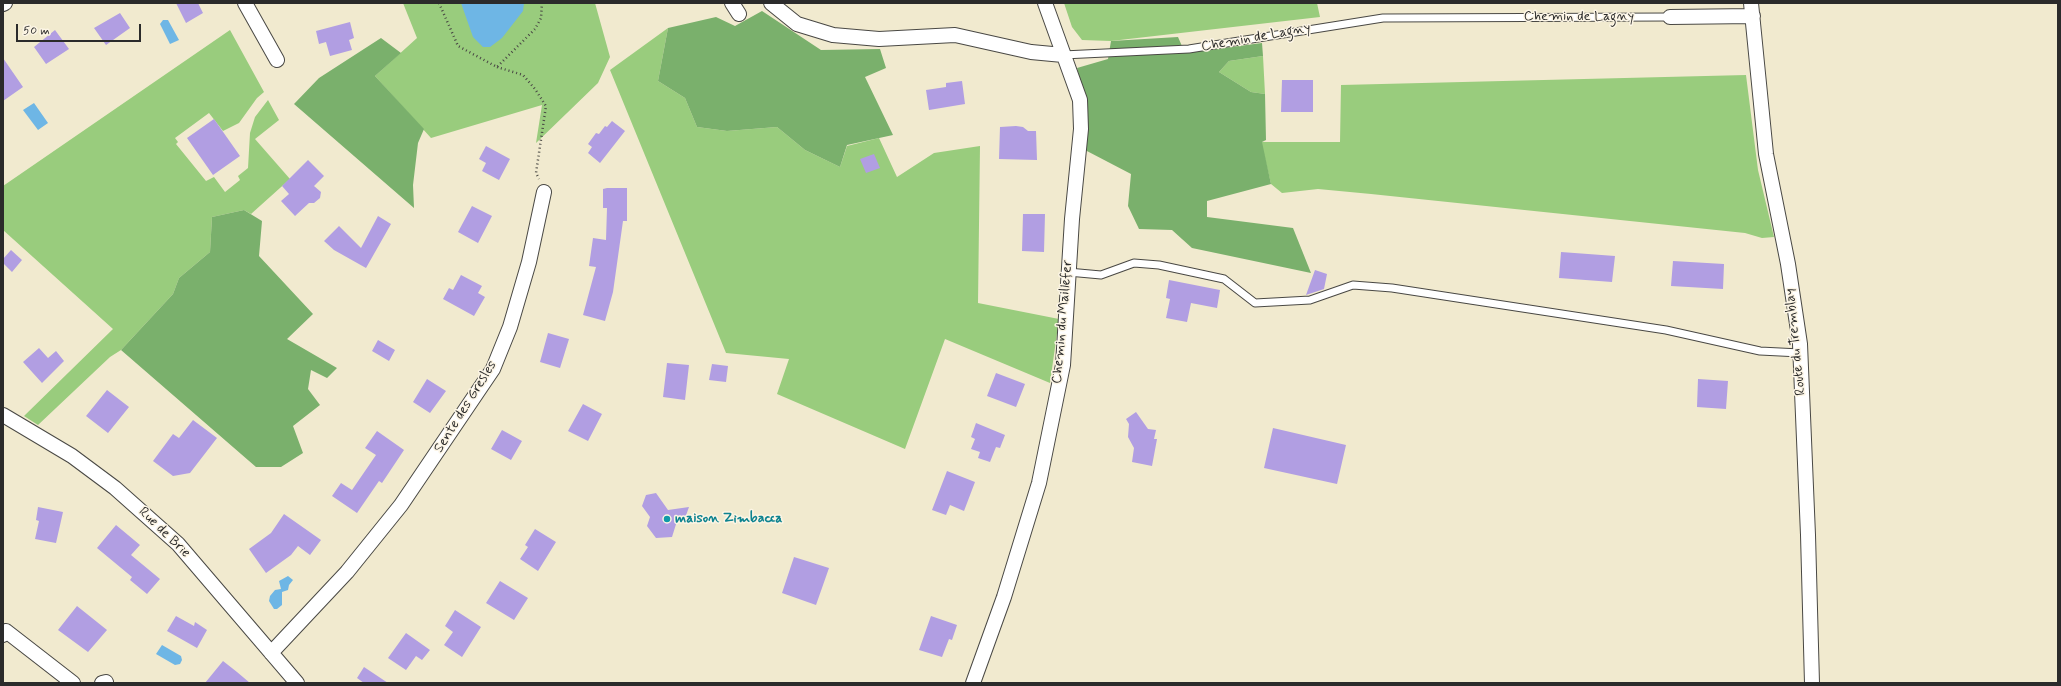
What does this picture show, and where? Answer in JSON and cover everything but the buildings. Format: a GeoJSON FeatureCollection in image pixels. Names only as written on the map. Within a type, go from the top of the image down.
{"type":"FeatureCollection","features":[{"type":"Feature","properties":{"kind":"street"},"geometry":{"type":"LineString","coordinates":[[245,3],[277,60]]}},
{"type":"Feature","properties":{"kind":"street","name":"Chemin de Lagny"},"geometry":{"type":"LineString","coordinates":[[771,3],[797,24],[833,35],[879,39],[955,35],[1031,52],[1063,55]]}},
{"type":"Feature","properties":{"kind":"street","name":"Chemin du Maillefer"},"geometry":{"type":"LineString","coordinates":[[972,683],[1004,596],[1039,483],[1062,365],[1068,272],[1082,129],[1080,100],[1046,3]]}},
{"type":"Feature","properties":{"kind":"street","name":"Chemin de Lagny"},"geometry":{"type":"LineString","coordinates":[[1670,17],[1752,10]]}},
{"type":"Feature","properties":{"kind":"street","name":"Route du Tremblay"},"geometry":{"type":"LineString","coordinates":[[1752,10],[1766,154],[1788,264],[1800,352],[1808,536],[1812,683]]}},
{"type":"Feature","properties":{"kind":"street","name":"Sente des Gresles"},"geometry":{"type":"LineString","coordinates":[[271,653],[347,572],[401,505],[493,369],[510,327],[529,262],[544,192]]}},
{"type":"Feature","properties":{"kind":"street","name":"Rue de Brie"},"geometry":{"type":"LineString","coordinates":[[3,415],[72,456],[121,493],[178,544],[297,683]]}},
{"type":"Feature","properties":{"kind":"street"},"geometry":{"type":"LineString","coordinates":[[3,635],[6,631],[73,683]]}},
{"type":"Feature","properties":{"kind":"street"},"geometry":{"type":"LineString","coordinates":[[102,683],[106,682]]}},
{"type":"Feature","properties":{"kind":"lane","name":"Chemin de Lagny"},"geometry":{"type":"LineString","coordinates":[[1063,55],[1189,49],[1383,18],[1670,17]]}},
{"type":"Feature","properties":{"kind":"lane"},"geometry":{"type":"LineString","coordinates":[[1068,272],[1101,275],[1134,263],[1159,265],[1224,279],[1255,304],[1310,300],[1353,285],[1392,288],[1666,330],[1760,351],[1800,352]]}},
{"type":"Feature","properties":{"kind":"path"},"geometry":{"type":"LineString","coordinates":[[439,3],[458,46],[496,67],[523,75],[535,89],[546,106],[536,173],[544,192]]}},
{"type":"Feature","properties":{"kind":"path"},"geometry":{"type":"LineString","coordinates":[[496,67],[535,29],[541,18],[542,3]]}},
{"type":"Feature","properties":{"kind":"green space"},"geometry":{"type":"Polygon","coordinates":[[[403,3],[595,3],[610,57],[598,83],[536,143],[542,105],[431,138],[375,76],[417,38],[403,3]]]}},
{"type":"Feature","properties":{"kind":"green space"},"geometry":{"type":"Polygon","coordinates":[[[1064,3],[1317,3],[1320,17],[1111,41],[1082,40],[1072,27],[1064,3]]]}},
{"type":"Feature","properties":{"kind":"green space"},"geometry":{"type":"Polygon","coordinates":[[[762,11],[821,50],[880,49],[886,68],[865,77],[893,135],[847,145],[840,167],[805,150],[777,127],[727,131],[697,127],[685,98],[658,81],[668,28],[716,17],[735,26],[762,11]]]}},
{"type":"Feature","properties":{"kind":"green space"},"geometry":{"type":"Polygon","coordinates":[[[668,28],[658,81],[685,98],[697,127],[727,131],[777,127],[805,150],[840,167],[847,146],[879,138],[897,177],[934,153],[980,146],[978,303],[1059,319],[1050,383],[945,339],[905,449],[777,394],[789,359],[726,353],[610,70],[668,28]]]}},
{"type":"Feature","properties":{"kind":"green space"},"geometry":{"type":"Polygon","coordinates":[[[230,30],[264,92],[257,98],[239,123],[223,131],[209,113],[175,138],[178,142],[176,144],[206,181],[214,177],[225,192],[240,180],[238,176],[248,168],[250,133],[255,117],[268,100],[279,120],[255,139],[290,179],[251,214],[244,210],[212,217],[210,252],[179,278],[173,294],[121,350],[110,357],[38,425],[24,416],[113,329],[3,230],[3,186],[230,30]]]}},
{"type":"Feature","properties":{"kind":"green space"},"geometry":{"type":"Polygon","coordinates":[[[1178,37],[1185,53],[1262,43],[1263,56],[1229,61],[1219,72],[1251,92],[1265,94],[1266,140],[1262,142],[1271,184],[1207,201],[1207,217],[1293,228],[1311,273],[1192,248],[1172,230],[1139,229],[1128,206],[1131,174],[1085,150],[1087,106],[1077,68],[1108,59],[1111,41],[1178,37]]]}},
{"type":"Feature","properties":{"kind":"green space"},"geometry":{"type":"Polygon","coordinates":[[[381,38],[401,53],[375,76],[424,129],[418,143],[413,185],[414,208],[294,104],[319,78],[381,38]]]}},
{"type":"Feature","properties":{"kind":"green space"},"geometry":{"type":"Polygon","coordinates":[[[1263,56],[1265,94],[1251,92],[1219,72],[1229,61],[1263,56]]]}},
{"type":"Feature","properties":{"kind":"green space"},"geometry":{"type":"Polygon","coordinates":[[[1746,75],[1758,170],[1774,237],[1762,238],[1745,233],[1318,189],[1282,193],[1271,184],[1261,142],[1340,142],[1341,85],[1746,75]]]}},
{"type":"Feature","properties":{"kind":"green space"},"geometry":{"type":"Polygon","coordinates":[[[244,210],[262,221],[259,256],[313,314],[287,339],[337,368],[327,378],[311,370],[308,389],[320,405],[293,426],[303,453],[281,467],[256,467],[121,350],[173,294],[179,278],[210,252],[212,217],[244,210]]]}},
{"type":"Feature","properties":{"kind":"water"},"geometry":{"type":"Polygon","coordinates":[[[461,3],[524,3],[523,11],[502,38],[490,47],[483,47],[473,37],[461,3]]]}},
{"type":"Feature","properties":{"kind":"water"},"geometry":{"type":"Polygon","coordinates":[[[163,20],[168,20],[179,40],[170,44],[160,24],[163,20]]]}},
{"type":"Feature","properties":{"kind":"water"},"geometry":{"type":"Polygon","coordinates":[[[34,103],[48,123],[38,130],[23,110],[34,103]]]}},
{"type":"Feature","properties":{"kind":"water"},"geometry":{"type":"Polygon","coordinates":[[[288,576],[293,580],[289,585],[288,590],[282,592],[282,605],[277,609],[274,609],[269,601],[270,596],[275,590],[281,589],[279,581],[288,576]]]}},
{"type":"Feature","properties":{"kind":"water"},"geometry":{"type":"Polygon","coordinates":[[[162,645],[181,656],[182,660],[180,664],[175,665],[156,654],[162,645]]]}},
{"type":"Feature","properties":{"kind":"place","name":"maison Zimbacca"},"geometry":{"type":"Point","coordinates":[667,519]}}]}
